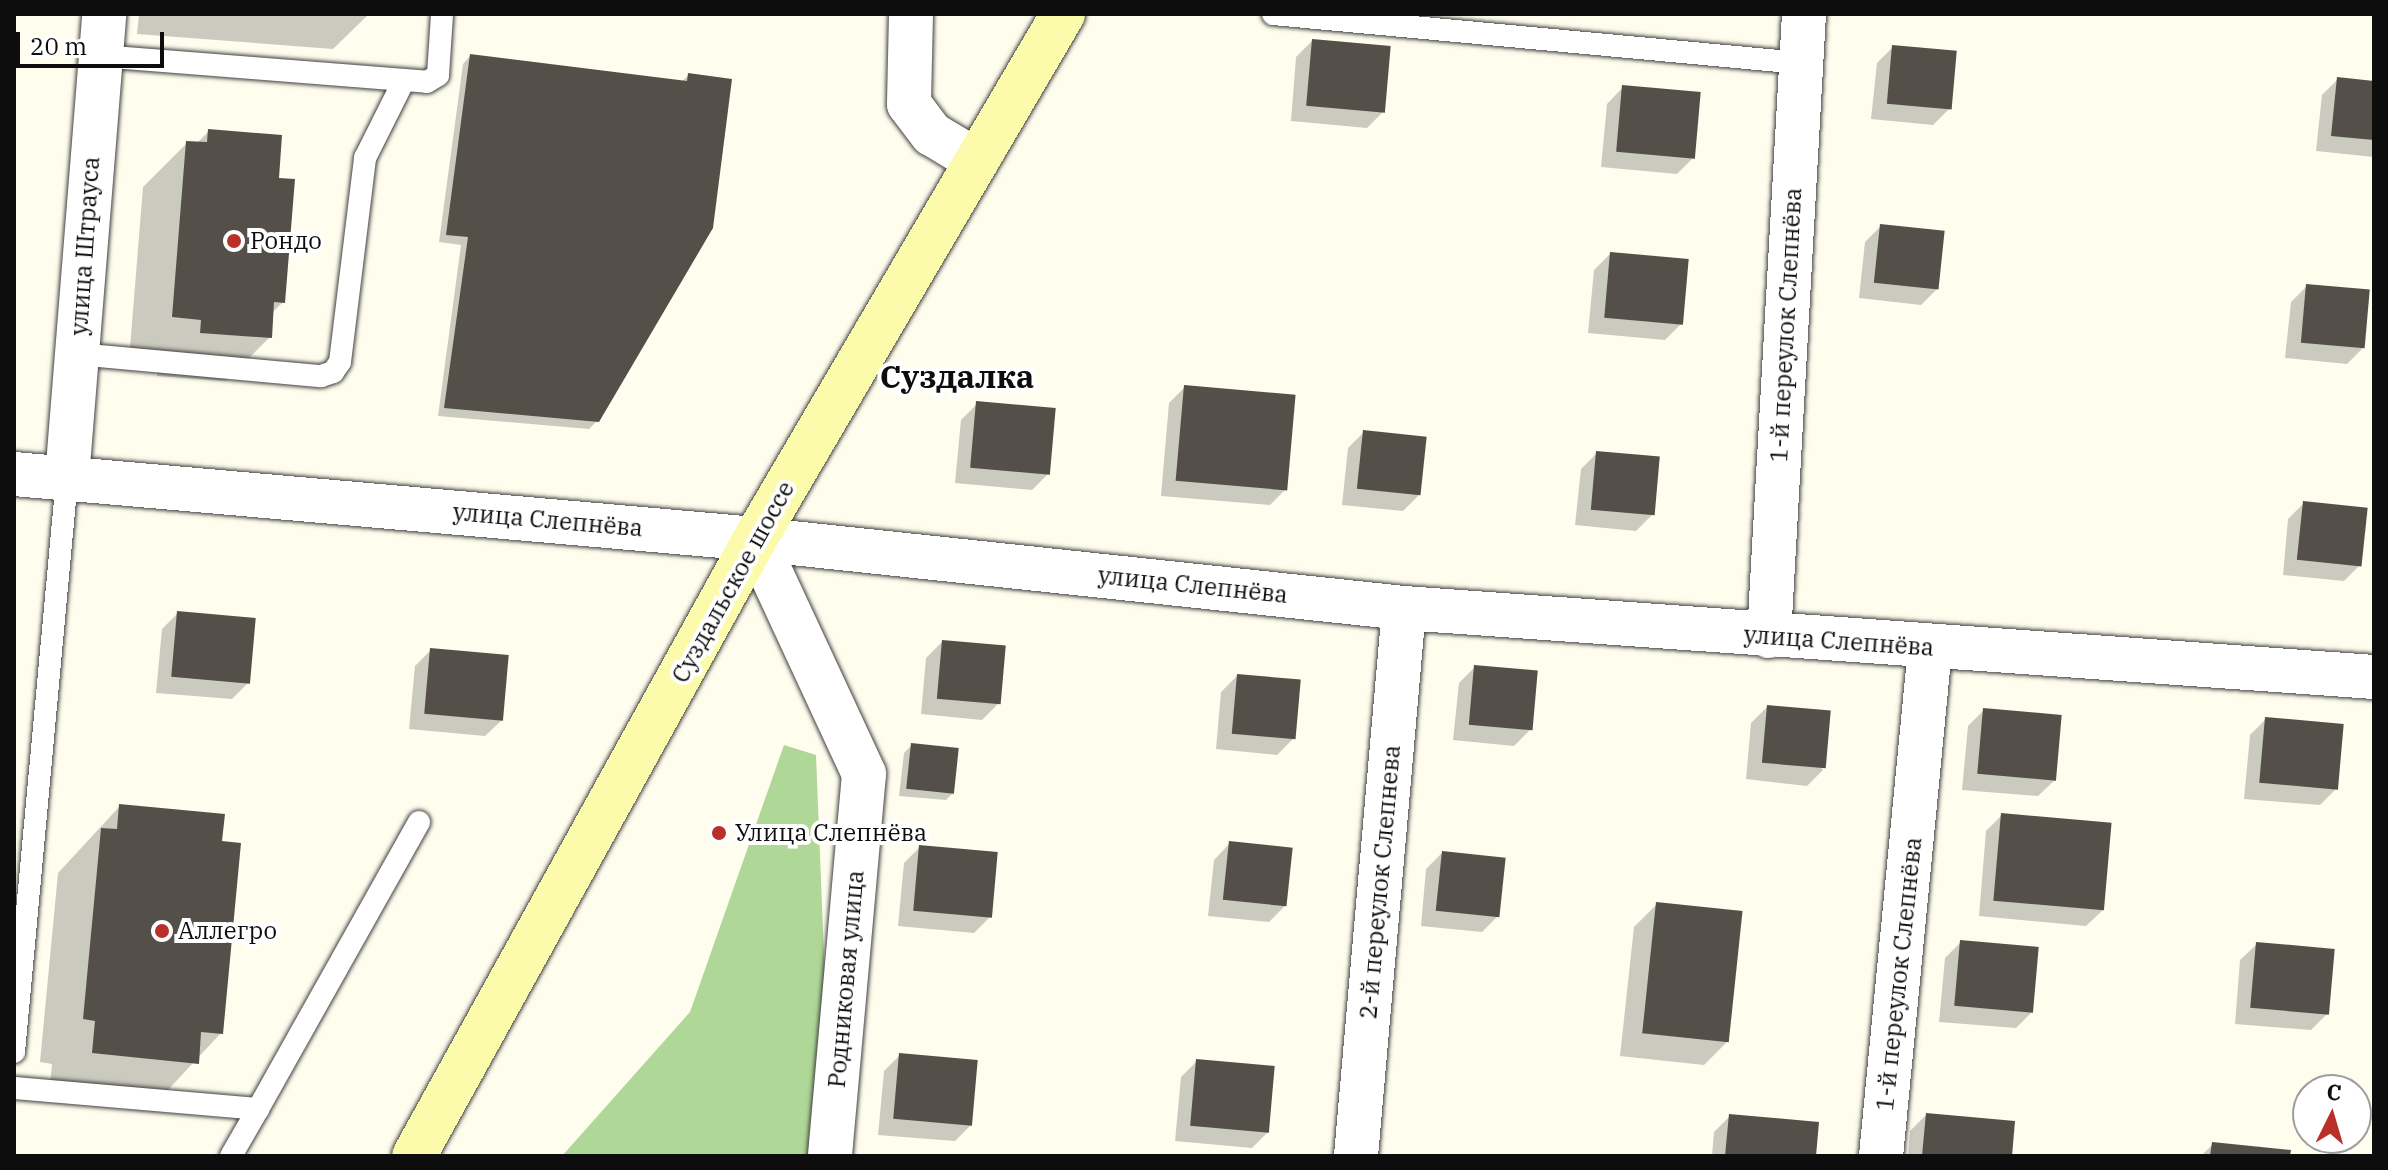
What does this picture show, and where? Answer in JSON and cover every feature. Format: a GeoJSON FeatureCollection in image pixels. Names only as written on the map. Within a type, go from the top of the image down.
{"type":"FeatureCollection","features":[{"type":"Feature","properties":{"kind":"main road","name":"Суздальское шоссе"},"geometry":{"type":"LineString","coordinates":[[414,1156],[755,539],[1063,14]]}},
{"type":"Feature","properties":{"kind":"street"},"geometry":{"type":"LineString","coordinates":[[911,14],[909,104],[932,134],[977,161]]}},
{"type":"Feature","properties":{"kind":"street","name":"1-й переулок Слепнёва"},"geometry":{"type":"LineString","coordinates":[[1769,636],[1804,14]]}},
{"type":"Feature","properties":{"kind":"street","name":"улица Штрауса"},"geometry":{"type":"LineString","coordinates":[[67,478],[102,35]]}},
{"type":"Feature","properties":{"kind":"street","name":"улица Слепнёва"},"geometry":{"type":"LineString","coordinates":[[14,474],[755,539],[1404,608],[1930,648],[2374,677]]}},
{"type":"Feature","properties":{"kind":"street","name":"Родниковая улица"},"geometry":{"type":"LineString","coordinates":[[755,539],[864,774],[830,1156]]}},
{"type":"Feature","properties":{"kind":"street","name":"2-й переулок Слепнева"},"geometry":{"type":"LineString","coordinates":[[1356,1156],[1404,608]]}},
{"type":"Feature","properties":{"kind":"street","name":"1-й переулок Слепнёва"},"geometry":{"type":"LineString","coordinates":[[1881,1156],[1930,648]]}},
{"type":"Feature","properties":{"kind":"lane"},"geometry":{"type":"LineString","coordinates":[[102,35],[427,82],[438,75],[442,14]]}},
{"type":"Feature","properties":{"kind":"lane"},"geometry":{"type":"LineString","coordinates":[[1273,14],[1800,63]]}},
{"type":"Feature","properties":{"kind":"lane"},"geometry":{"type":"LineString","coordinates":[[77,354],[321,376],[333,372],[340,362],[365,158],[404,80]]}},
{"type":"Feature","properties":{"kind":"lane"},"geometry":{"type":"LineString","coordinates":[[14,1052],[17,989],[67,478]]}},
{"type":"Feature","properties":{"kind":"lane"},"geometry":{"type":"LineString","coordinates":[[231,1156],[419,822]]}},
{"type":"Feature","properties":{"kind":"lane"},"geometry":{"type":"LineString","coordinates":[[14,1088],[258,1109]]}},
{"type":"Feature","properties":{"kind":"green space"},"geometry":{"type":"Polygon","coordinates":[[[784,745],[816,755],[827,1031],[816,1156],[562,1156],[690,1012],[784,745]]]}},
{"type":"Feature","properties":{"kind":"building"},"geometry":{"type":"Polygon","coordinates":[[[1312,39],[1391,46],[1385,113],[1306,106],[1312,39]]]}},
{"type":"Feature","properties":{"kind":"building"},"geometry":{"type":"Polygon","coordinates":[[[1892,45],[1957,51],[1952,109],[1887,104],[1892,45]]]}},
{"type":"Feature","properties":{"kind":"building"},"geometry":{"type":"Polygon","coordinates":[[[470,54],[687,81],[688,73],[732,79],[713,228],[599,422],[444,408],[468,237],[446,235],[470,54]]]}},
{"type":"Feature","properties":{"kind":"building"},"geometry":{"type":"Polygon","coordinates":[[[2337,77],[2374,81],[2374,140],[2331,136],[2337,77]]]}},
{"type":"Feature","properties":{"kind":"building"},"geometry":{"type":"Polygon","coordinates":[[[1622,85],[1701,92],[1695,159],[1616,152],[1622,85]]]}},
{"type":"Feature","properties":{"kind":"building","name":"Рондо"},"geometry":{"type":"Polygon","coordinates":[[[208,129],[282,135],[279,178],[295,179],[285,303],[274,302],[272,338],[200,333],[201,320],[172,317],[186,141],[207,142],[208,129]]]}},
{"type":"Feature","properties":{"kind":"building"},"geometry":{"type":"Polygon","coordinates":[[[1880,224],[1945,231],[1938,289],[1874,283],[1880,224]]]}},
{"type":"Feature","properties":{"kind":"building"},"geometry":{"type":"Polygon","coordinates":[[[1610,252],[1689,259],[1683,325],[1604,318],[1610,252]]]}},
{"type":"Feature","properties":{"kind":"building"},"geometry":{"type":"Polygon","coordinates":[[[2306,284],[2370,290],[2365,348],[2301,343],[2306,284]]]}},
{"type":"Feature","properties":{"kind":"building"},"geometry":{"type":"Polygon","coordinates":[[[1184,385],[1296,395],[1287,490],[1176,481],[1184,385]]]}},
{"type":"Feature","properties":{"kind":"building"},"geometry":{"type":"Polygon","coordinates":[[[976,401],[1056,408],[1050,475],[970,468],[976,401]]]}},
{"type":"Feature","properties":{"kind":"building"},"geometry":{"type":"Polygon","coordinates":[[[1363,430],[1427,437],[1420,495],[1357,489],[1363,430]]]}},
{"type":"Feature","properties":{"kind":"building"},"geometry":{"type":"Polygon","coordinates":[[[1596,451],[1660,457],[1655,515],[1591,510],[1596,451]]]}},
{"type":"Feature","properties":{"kind":"building"},"geometry":{"type":"Polygon","coordinates":[[[2303,501],[2368,508],[2361,566],[2297,560],[2303,501]]]}},
{"type":"Feature","properties":{"kind":"building"},"geometry":{"type":"Polygon","coordinates":[[[177,611],[256,618],[250,684],[171,677],[177,611]]]}},
{"type":"Feature","properties":{"kind":"building"},"geometry":{"type":"Polygon","coordinates":[[[942,640],[1006,646],[1001,704],[937,699],[942,640]]]}},
{"type":"Feature","properties":{"kind":"building"},"geometry":{"type":"Polygon","coordinates":[[[430,648],[509,655],[503,721],[424,714],[430,648]]]}},
{"type":"Feature","properties":{"kind":"building"},"geometry":{"type":"Polygon","coordinates":[[[1474,665],[1538,671],[1533,730],[1469,725],[1474,665]]]}},
{"type":"Feature","properties":{"kind":"building"},"geometry":{"type":"Polygon","coordinates":[[[1237,674],[1301,680],[1296,739],[1232,734],[1237,674]]]}},
{"type":"Feature","properties":{"kind":"building"},"geometry":{"type":"Polygon","coordinates":[[[1767,705],[1831,711],[1826,768],[1762,763],[1767,705]]]}},
{"type":"Feature","properties":{"kind":"building"},"geometry":{"type":"Polygon","coordinates":[[[1983,708],[2062,715],[2056,781],[1977,774],[1983,708]]]}},
{"type":"Feature","properties":{"kind":"building"},"geometry":{"type":"Polygon","coordinates":[[[2265,717],[2344,724],[2338,790],[2259,783],[2265,717]]]}},
{"type":"Feature","properties":{"kind":"building"},"geometry":{"type":"Polygon","coordinates":[[[911,743],[959,748],[954,794],[906,789],[911,743]]]}},
{"type":"Feature","properties":{"kind":"building","name":"Аллегро"},"geometry":{"type":"Polygon","coordinates":[[[119,804],[225,814],[222,841],[241,843],[223,1034],[201,1032],[199,1064],[92,1053],[95,1021],[83,1019],[101,828],[117,829],[119,804]]]}},
{"type":"Feature","properties":{"kind":"building"},"geometry":{"type":"Polygon","coordinates":[[[2001,813],[2112,823],[2104,910],[1993,901],[2001,813]]]}},
{"type":"Feature","properties":{"kind":"building"},"geometry":{"type":"Polygon","coordinates":[[[1229,841],[1293,848],[1286,906],[1223,900],[1229,841]]]}},
{"type":"Feature","properties":{"kind":"building"},"geometry":{"type":"Polygon","coordinates":[[[919,845],[998,852],[992,918],[913,911],[919,845]]]}},
{"type":"Feature","properties":{"kind":"building"},"geometry":{"type":"Polygon","coordinates":[[[1442,851],[1506,858],[1499,917],[1436,911],[1442,851]]]}},
{"type":"Feature","properties":{"kind":"building"},"geometry":{"type":"Polygon","coordinates":[[[1656,902],[1743,911],[1729,1042],[1642,1033],[1656,902]]]}},
{"type":"Feature","properties":{"kind":"building"},"geometry":{"type":"Polygon","coordinates":[[[1960,940],[2039,947],[2033,1013],[1954,1006],[1960,940]]]}},
{"type":"Feature","properties":{"kind":"building"},"geometry":{"type":"Polygon","coordinates":[[[2256,942],[2335,949],[2329,1015],[2250,1008],[2256,942]]]}},
{"type":"Feature","properties":{"kind":"building"},"geometry":{"type":"Polygon","coordinates":[[[899,1053],[978,1060],[972,1126],[893,1119],[899,1053]]]}},
{"type":"Feature","properties":{"kind":"building"},"geometry":{"type":"Polygon","coordinates":[[[1196,1059],[1275,1066],[1269,1133],[1190,1126],[1196,1059]]]}},
{"type":"Feature","properties":{"kind":"building"},"geometry":{"type":"Polygon","coordinates":[[[1926,1113],[2015,1121],[2012,1156],[1922,1156],[1926,1113]]]}},
{"type":"Feature","properties":{"kind":"building"},"geometry":{"type":"Polygon","coordinates":[[[1729,1114],[1819,1122],[1816,1156],[1725,1156],[1729,1114]]]}},
{"type":"Feature","properties":{"kind":"building"},"geometry":{"type":"Polygon","coordinates":[[[2212,1142],[2291,1150],[2290,1156],[2210,1156],[2212,1142]]]}},
{"type":"Feature","properties":{"kind":"place","name":"Рондо"},"geometry":{"type":"Point","coordinates":[234,241]}},
{"type":"Feature","properties":{"kind":"place","name":"Улица Слепнёва"},"geometry":{"type":"Point","coordinates":[719,833]}},
{"type":"Feature","properties":{"kind":"place","name":"Аллегро"},"geometry":{"type":"Point","coordinates":[162,931]}},
{"type":"Feature","properties":{"kind":"district","name":"Суздалка"},"geometry":{"type":"Point","coordinates":[957,376]}}]}
